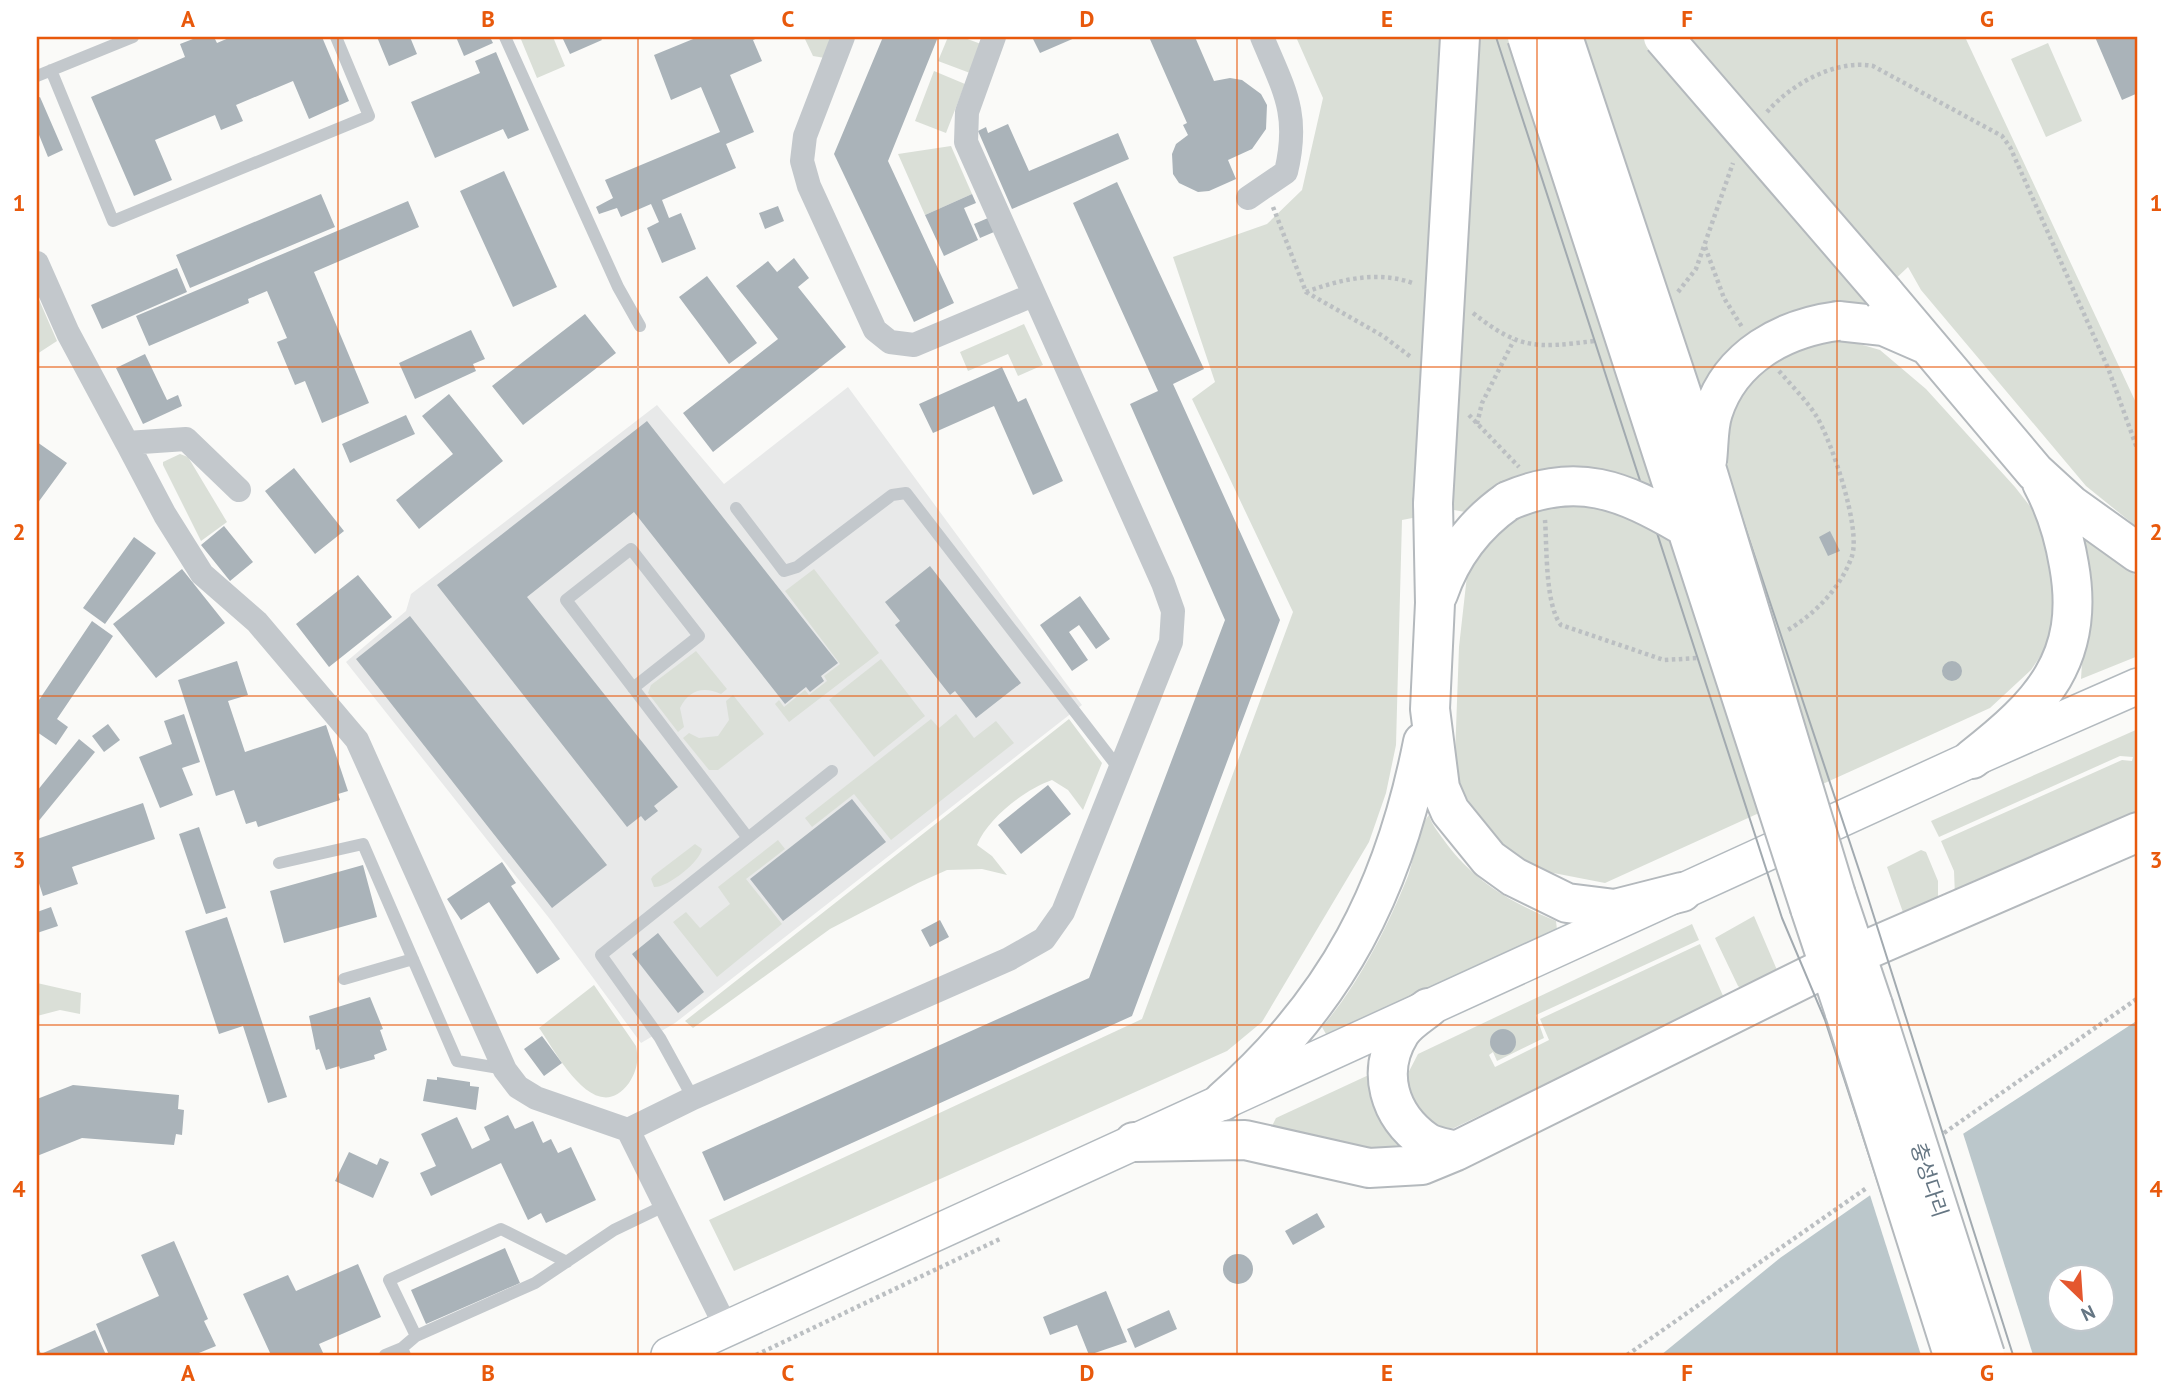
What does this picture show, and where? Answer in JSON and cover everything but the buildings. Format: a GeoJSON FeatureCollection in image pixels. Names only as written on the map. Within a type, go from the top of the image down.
{"type":"FeatureCollection","features":[{"type":"Feature","properties":{"kind":"highway"},"geometry":{"type":"LineString","coordinates":[[1223,1101],[1292,1034],[1329,983],[1358,934],[1388,868],[1411,803],[1430,709],[1435,603],[1433,503],[1460,37]]}},
{"type":"Feature","properties":{"kind":"highway"},"geometry":{"type":"LineString","coordinates":[[1527,37],[1684,526],[1823,901],[1859,1009]]}},
{"type":"Feature","properties":{"kind":"highway"},"geometry":{"type":"LineString","coordinates":[[1563,37],[1707,470],[1823,901]]}},
{"type":"Feature","properties":{"kind":"highway"},"geometry":{"type":"LineString","coordinates":[[1663,37],[1937,352],[2035,472],[2071,505],[2138,553]]}},
{"type":"Feature","properties":{"kind":"highway"},"geometry":{"type":"LineString","coordinates":[[1707,470],[1712,413],[1724,387],[1761,347],[1786,333],[1811,325],[1838,321],[1884,326],[1906,334],[1937,352]]}},
{"type":"Feature","properties":{"kind":"highway"},"geometry":{"type":"LineString","coordinates":[[1972,759],[2013,727],[2040,697],[2060,668],[2070,639],[2073,586],[2067,554],[2054,506],[2035,472]]}},
{"type":"Feature","properties":{"kind":"highway"},"geometry":{"type":"LineString","coordinates":[[1435,603],[1460,550],[1490,514],[1508,501],[1556,485],[1582,485],[1630,499],[1684,526]]}},
{"type":"Feature","properties":{"kind":"highway"},"geometry":{"type":"LineString","coordinates":[[1430,709],[1440,788],[1450,811],[1489,859],[1514,877],[1567,903],[1591,908],[1615,909],[1682,892]]}},
{"type":"Feature","properties":{"kind":"highway"},"geometry":{"type":"LineString","coordinates":[[1134,1142],[1245,1140],[1369,1168],[1422,1165],[1456,1151],[1843,960],[2138,832]]}},
{"type":"Feature","properties":{"kind":"highway"},"geometry":{"type":"LineString","coordinates":[[1428,1008],[1401,1030],[1388,1056],[1387,1081],[1392,1103],[1402,1119],[1427,1142],[1456,1151]]}},
{"type":"Feature","properties":{"kind":"highway","name":"충성다리"},"geometry":{"type":"LineString","coordinates":[[1859,1009],[1953,1355]]}},
{"type":"Feature","properties":{"kind":"highway","name":"충성다리"},"geometry":{"type":"LineString","coordinates":[[1859,1009],[1985,1355]]}},
{"type":"Feature","properties":{"kind":"main road"},"geometry":{"type":"LineString","coordinates":[[670,1355],[1972,759],[2138,686]]}},
{"type":"Feature","properties":{"kind":"street"},"geometry":{"type":"LineString","coordinates":[[843,37],[806,136],[803,161],[809,186],[875,330],[890,342],[914,345],[1033,295]]}},
{"type":"Feature","properties":{"kind":"street"},"geometry":{"type":"LineString","coordinates":[[628,1130],[693,1098],[1009,959],[1044,939],[1063,912],[1171,642],[1173,611],[966,142],[967,111],[993,37]]}},
{"type":"Feature","properties":{"kind":"street"},"geometry":{"type":"LineString","coordinates":[[1248,198],[1286,172],[1293,141],[1291,107],[1262,37]]}},
{"type":"Feature","properties":{"kind":"street"},"geometry":{"type":"LineString","coordinates":[[37,263],[68,333],[165,514],[202,574],[257,622],[357,740],[505,1070],[519,1087],[536,1098],[628,1130],[727,1329]]}},
{"type":"Feature","properties":{"kind":"street"},"geometry":{"type":"LineString","coordinates":[[127,443],[186,439],[239,490]]}},
{"type":"Feature","properties":{"kind":"lane"},"geometry":{"type":"LineString","coordinates":[[37,76],[133,37]]}},
{"type":"Feature","properties":{"kind":"lane"},"geometry":{"type":"LineString","coordinates":[[51,70],[113,221],[369,116],[337,37]]}},
{"type":"Feature","properties":{"kind":"lane"},"geometry":{"type":"LineString","coordinates":[[505,37],[618,286],[640,326]]}},
{"type":"Feature","properties":{"kind":"lane"},"geometry":{"type":"LineString","coordinates":[[736,508],[784,572],[797,567],[892,495],[906,493],[1121,770]]}},
{"type":"Feature","properties":{"kind":"lane"},"geometry":{"type":"LineString","coordinates":[[633,688],[699,636],[631,549],[565,600],[748,838]]}},
{"type":"Feature","properties":{"kind":"lane"},"geometry":{"type":"LineString","coordinates":[[693,1098],[660,1038],[601,955],[832,771]]}},
{"type":"Feature","properties":{"kind":"lane"},"geometry":{"type":"LineString","coordinates":[[279,863],[363,845],[457,1061],[505,1070]]}},
{"type":"Feature","properties":{"kind":"lane"},"geometry":{"type":"LineString","coordinates":[[344,979],[412,959]]}},
{"type":"Feature","properties":{"kind":"lane"},"geometry":{"type":"LineString","coordinates":[[385,1355],[404,1352],[415,1336],[535,1283],[614,1230],[666,1205]]}},
{"type":"Feature","properties":{"kind":"lane"},"geometry":{"type":"LineString","coordinates":[[415,1336],[390,1280],[501,1229],[567,1262]]}},
{"type":"Feature","properties":{"kind":"path"},"geometry":{"type":"LineString","coordinates":[[1764,115],[1790,91],[1813,78],[1858,63],[1873,66],[2002,136],[2010,146],[2108,368],[2138,451]]}},
{"type":"Feature","properties":{"kind":"path"},"geometry":{"type":"LineString","coordinates":[[1675,297],[1696,269],[1739,152]]}},
{"type":"Feature","properties":{"kind":"path"},"geometry":{"type":"LineString","coordinates":[[1306,292],[1327,284],[1383,276],[1399,278],[1422,287]]}},
{"type":"Feature","properties":{"kind":"path"},"geometry":{"type":"LineString","coordinates":[[1466,307],[1514,340],[1540,347],[1600,340]]}},
{"type":"Feature","properties":{"kind":"path"},"geometry":{"type":"LineString","coordinates":[[1477,424],[1482,403],[1514,340]]}},
{"type":"Feature","properties":{"kind":"path"},"geometry":{"type":"LineString","coordinates":[[756,1355],[1008,1235]]}},
{"type":"Feature","properties":{"kind":"shaded area"},"geometry":{"type":"Polygon","coordinates":[[[520,37],[553,37],[565,66],[537,78],[520,37]]]}},
{"type":"Feature","properties":{"kind":"shaded area"},"geometry":{"type":"Polygon","coordinates":[[[804,37],[833,37],[825,58],[813,56],[804,37]]]}},
{"type":"Feature","properties":{"kind":"shaded area"},"geometry":{"type":"Polygon","coordinates":[[[948,37],[962,37],[981,44],[970,73],[938,61],[948,37]]]}},
{"type":"Feature","properties":{"kind":"shaded area"},"geometry":{"type":"Polygon","coordinates":[[[1296,37],[1965,37],[2138,407],[2138,528],[2086,486],[1921,290],[1908,267],[1868,305],[1856,343],[1880,350],[1926,389],[2015,487],[2047,528],[2064,587],[2054,636],[2031,670],[1990,708],[1605,883],[1538,870],[1510,853],[1480,819],[1458,784],[1455,756],[1459,647],[1475,504],[1465,512],[1454,510],[1402,520],[1396,745],[1386,793],[1369,842],[1262,1022],[1227,1051],[734,1271],[709,1220],[1142,1019],[1293,612],[1192,399],[1215,382],[1173,257],[1267,224],[1302,190],[1323,98],[1296,37]]]}},
{"type":"Feature","properties":{"kind":"shaded area"},"geometry":{"type":"Polygon","coordinates":[[[2048,43],[2082,121],[2046,137],[2011,59],[2048,43]]]}},
{"type":"Feature","properties":{"kind":"shaded area"},"geometry":{"type":"Polygon","coordinates":[[[934,71],[965,84],[946,133],[915,121],[934,71]]]}},
{"type":"Feature","properties":{"kind":"shaded area"},"geometry":{"type":"Polygon","coordinates":[[[951,146],[972,194],[925,215],[898,154],[951,146]]]}},
{"type":"Feature","properties":{"kind":"shaded area"},"geometry":{"type":"Polygon","coordinates":[[[37,295],[57,341],[37,354],[37,295]]]}},
{"type":"Feature","properties":{"kind":"shaded area"},"geometry":{"type":"Polygon","coordinates":[[[1024,324],[1043,365],[1018,376],[1008,354],[968,371],[960,352],[1024,324]]]}},
{"type":"Feature","properties":{"kind":"shaded area"},"geometry":{"type":"Polygon","coordinates":[[[848,387],[1082,705],[675,1023],[641,1043],[549,918],[346,662],[406,611],[411,594],[657,405],[724,484],[848,387]]]}},
{"type":"Feature","properties":{"kind":"shaded area"},"geometry":{"type":"Polygon","coordinates":[[[180,454],[188,457],[227,522],[201,541],[163,465],[163,462],[180,454]]]}},
{"type":"Feature","properties":{"kind":"shaded area"},"geometry":{"type":"Polygon","coordinates":[[[2082,535],[2138,577],[2138,656],[2081,679],[2085,613],[2082,535]]]}},
{"type":"Feature","properties":{"kind":"shaded area"},"geometry":{"type":"Polygon","coordinates":[[[814,569],[879,653],[789,722],[775,704],[779,700],[784,707],[805,690],[809,695],[827,681],[824,676],[840,664],[785,591],[814,569]]]}},
{"type":"Feature","properties":{"kind":"shaded area"},"geometry":{"type":"Polygon","coordinates":[[[696,651],[727,689],[721,694],[708,690],[697,691],[688,697],[680,708],[684,727],[678,732],[648,693],[651,685],[696,651]]]}},
{"type":"Feature","properties":{"kind":"shaded area"},"geometry":{"type":"Polygon","coordinates":[[[881,659],[925,716],[874,757],[829,700],[881,659]]]}},
{"type":"Feature","properties":{"kind":"shaded area"},"geometry":{"type":"Polygon","coordinates":[[[733,695],[764,734],[718,770],[709,770],[683,738],[689,733],[699,738],[718,736],[729,720],[726,701],[733,695]]]}},
{"type":"Feature","properties":{"kind":"shaded area"},"geometry":{"type":"Polygon","coordinates":[[[956,714],[974,738],[996,721],[1014,743],[891,840],[854,794],[812,827],[805,818],[931,719],[939,728],[956,714]]]}},
{"type":"Feature","properties":{"kind":"shaded area"},"geometry":{"type":"Polygon","coordinates":[[[1069,719],[1102,763],[1083,810],[1068,790],[1052,780],[1019,798],[989,825],[977,845],[992,856],[1007,875],[982,869],[947,870],[918,883],[830,929],[693,1028],[685,1021],[1069,719]]]}},
{"type":"Feature","properties":{"kind":"shaded area"},"geometry":{"type":"Polygon","coordinates":[[[2138,729],[2138,812],[1955,896],[1954,871],[1941,841],[2122,760],[2132,761],[2133,757],[2120,756],[1939,837],[1931,821],[2138,729]]]}},
{"type":"Feature","properties":{"kind":"shaded area"},"geometry":{"type":"Polygon","coordinates":[[[1429,815],[1446,843],[1469,869],[1510,899],[1556,921],[1557,930],[1326,1034],[1322,1027],[1360,974],[1391,915],[1408,876],[1421,828],[1429,815]]]}},
{"type":"Feature","properties":{"kind":"shaded area"},"geometry":{"type":"Polygon","coordinates":[[[778,840],[785,849],[746,879],[782,924],[717,977],[673,922],[686,912],[700,928],[730,904],[718,887],[778,840]]]}},
{"type":"Feature","properties":{"kind":"shaded area"},"geometry":{"type":"Polygon","coordinates":[[[695,844],[702,849],[695,861],[674,879],[654,887],[651,879],[653,876],[695,844]]]}},
{"type":"Feature","properties":{"kind":"shaded area"},"geometry":{"type":"Polygon","coordinates":[[[1921,850],[1926,852],[1938,881],[1938,902],[1905,918],[1887,867],[1921,850]]]}},
{"type":"Feature","properties":{"kind":"shaded area"},"geometry":{"type":"Polygon","coordinates":[[[1754,916],[1777,970],[1742,989],[1738,986],[1715,938],[1754,916]]]}},
{"type":"Feature","properties":{"kind":"shaded area"},"geometry":{"type":"Polygon","coordinates":[[[1692,924],[1699,940],[1536,1015],[1544,1038],[1497,1061],[1493,1052],[1489,1055],[1495,1067],[1549,1040],[1540,1019],[1700,944],[1724,998],[1454,1128],[1433,1124],[1415,1107],[1405,1079],[1418,1054],[1692,924]]]}},
{"type":"Feature","properties":{"kind":"shaded area"},"geometry":{"type":"Polygon","coordinates":[[[37,983],[81,993],[80,1014],[60,1010],[37,1016],[37,983]]]}},
{"type":"Feature","properties":{"kind":"shaded area"},"geometry":{"type":"Polygon","coordinates":[[[594,985],[636,1046],[637,1056],[636,1070],[629,1083],[616,1095],[603,1097],[590,1092],[578,1082],[539,1028],[594,985]]]}},
{"type":"Feature","properties":{"kind":"shaded area"},"geometry":{"type":"Polygon","coordinates":[[[2138,1020],[2138,1355],[1661,1355],[1780,1258],[1892,1180],[2138,1020]]]}},
{"type":"Feature","properties":{"kind":"shaded area"},"geometry":{"type":"Polygon","coordinates":[[[1373,1073],[1405,1140],[1404,1156],[1271,1128],[1276,1118],[1373,1073]]]}},
{"type":"Feature","properties":{"kind":"pier"},"geometry":{"type":"Polygon","coordinates":[[[1962,1130],[2033,1355],[1921,1355],[1869,1192],[1962,1130]]]}},
{"type":"Feature","properties":{"kind":"tram line"},"geometry":{"type":"LineString","coordinates":[[1496,37],[1782,918],[1825,1020],[1934,1355]]}},
{"type":"Feature","properties":{"kind":"tram line"},"geometry":{"type":"LineString","coordinates":[[1582,37],[1863,882],[2013,1355]]}}]}
